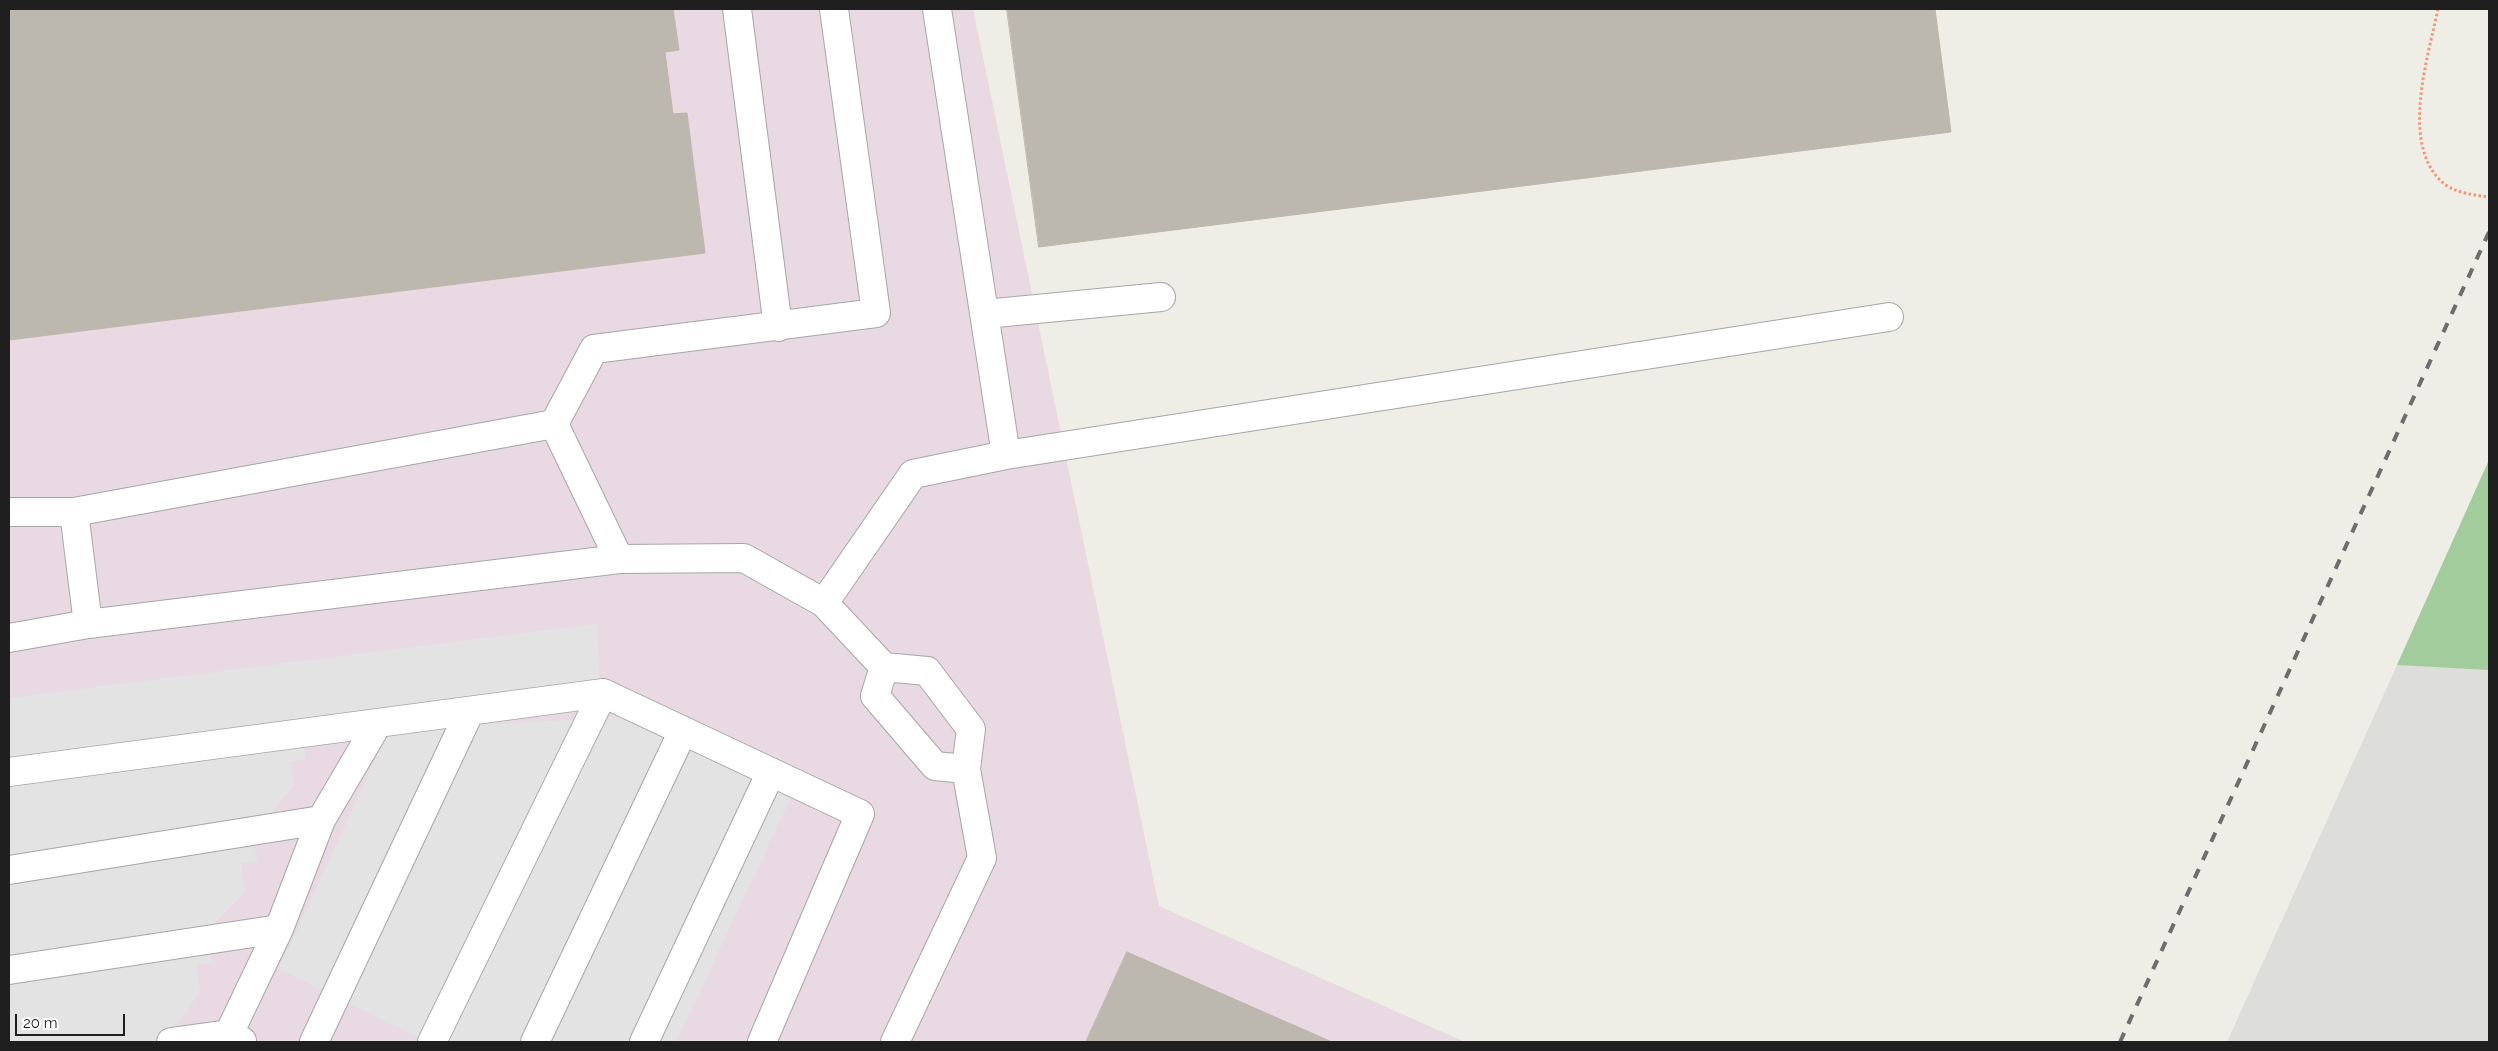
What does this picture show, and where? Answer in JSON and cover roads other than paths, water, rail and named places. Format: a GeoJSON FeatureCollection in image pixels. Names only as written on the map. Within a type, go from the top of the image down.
{"type":"FeatureCollection","features":[{"type":"Feature","properties":{"kind":"lane"},"geometry":{"type":"LineString","coordinates":[[736,9],[778,327]]}},
{"type":"Feature","properties":{"kind":"lane"},"geometry":{"type":"LineString","coordinates":[[554,424],[594,349],[876,313],[834,9]]}},
{"type":"Feature","properties":{"kind":"lane"},"geometry":{"type":"LineString","coordinates":[[937,9],[1006,455]]}},
{"type":"Feature","properties":{"kind":"lane"},"geometry":{"type":"LineString","coordinates":[[985,314],[1161,297]]}},
{"type":"Feature","properties":{"kind":"lane"},"geometry":{"type":"LineString","coordinates":[[824,604],[913,474],[1006,455],[1890,317]]}},
{"type":"Feature","properties":{"kind":"lane"},"geometry":{"type":"LineString","coordinates":[[9,512],[74,512],[554,424]]}},
{"type":"Feature","properties":{"kind":"lane"},"geometry":{"type":"LineString","coordinates":[[554,424],[620,558]]}},
{"type":"Feature","properties":{"kind":"lane"},"geometry":{"type":"LineString","coordinates":[[74,512],[88,624]]}},
{"type":"Feature","properties":{"kind":"lane"},"geometry":{"type":"LineString","coordinates":[[9,638],[88,624],[620,558],[744,558],[824,604],[884,668],[928,672],[971,730],[966,769],[982,858],[895,1042]]}},
{"type":"Feature","properties":{"kind":"lane"},"geometry":{"type":"LineString","coordinates":[[884,668],[876,696],[935,766],[966,769]]}},
{"type":"Feature","properties":{"kind":"lane"},"geometry":{"type":"LineString","coordinates":[[432,1042],[603,693]]}},
{"type":"Feature","properties":{"kind":"lane"},"geometry":{"type":"LineString","coordinates":[[9,772],[603,693],[860,814],[762,1042]]}},
{"type":"Feature","properties":{"kind":"lane"},"geometry":{"type":"LineString","coordinates":[[314,1042],[470,711]]}},
{"type":"Feature","properties":{"kind":"lane"},"geometry":{"type":"LineString","coordinates":[[171,1042],[233,1040],[321,820],[378,723]]}},
{"type":"Feature","properties":{"kind":"lane"},"geometry":{"type":"LineString","coordinates":[[535,1042],[683,731]]}},
{"type":"Feature","properties":{"kind":"lane"},"geometry":{"type":"LineString","coordinates":[[644,1042],[771,772]]}},
{"type":"Feature","properties":{"kind":"lane"},"geometry":{"type":"LineString","coordinates":[[9,870],[321,820]]}},
{"type":"Feature","properties":{"kind":"lane"},"geometry":{"type":"LineString","coordinates":[[9,970],[279,929]]}},
{"type":"Feature","properties":{"kind":"railway"},"geometry":{"type":"LineString","coordinates":[[2120,1042],[2489,232]]}}]}
